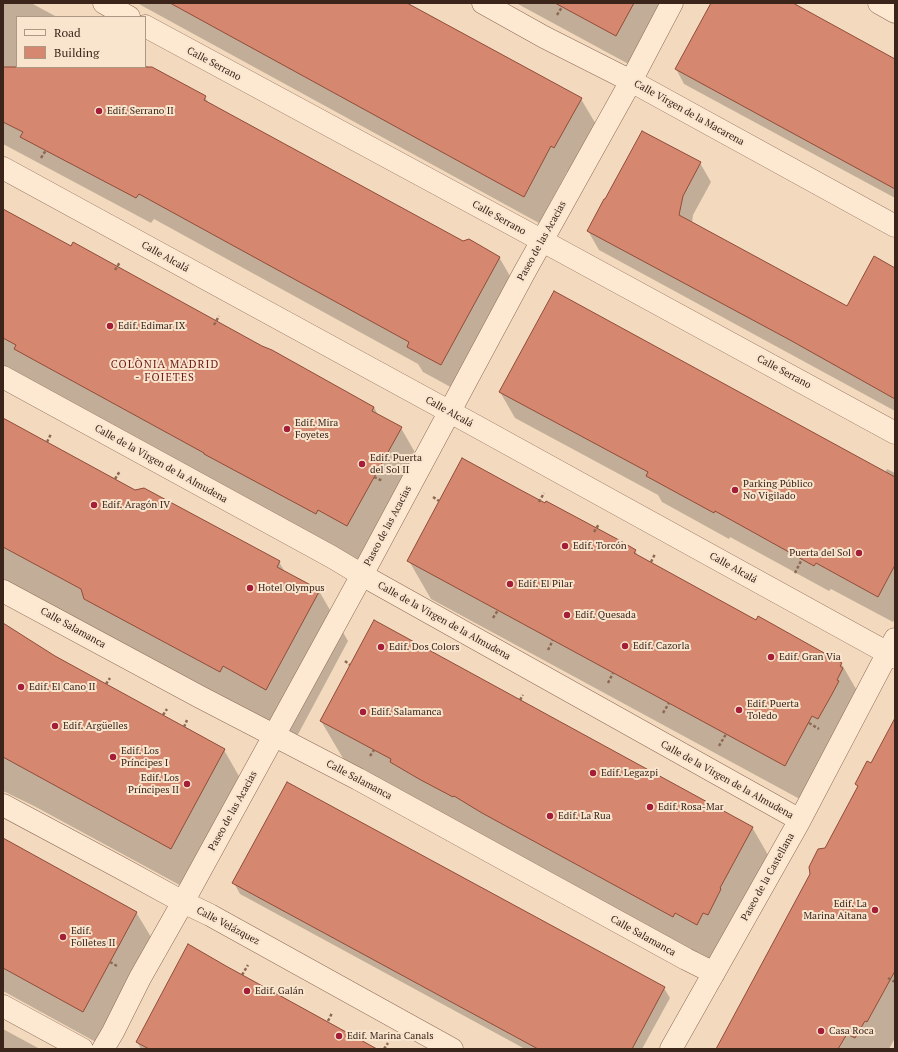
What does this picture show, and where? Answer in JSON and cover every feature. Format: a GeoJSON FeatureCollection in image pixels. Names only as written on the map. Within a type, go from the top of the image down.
{"type":"FeatureCollection","features":[{"type":"Feature","properties":{"kind":"street"},"geometry":{"type":"LineString","coordinates":[[104,3],[127,16]]}},
{"type":"Feature","properties":{"kind":"street","name":"Calle Virgen de la Macarena"},"geometry":{"type":"LineString","coordinates":[[483,3],[544,37],[631,81],[895,226]]}},
{"type":"Feature","properties":{"kind":"street","name":"Paseo de las Acacias"},"geometry":{"type":"LineString","coordinates":[[103,1049],[140,978],[362,576],[449,412],[631,81],[672,3]]}},
{"type":"Feature","properties":{"kind":"street"},"geometry":{"type":"LineString","coordinates":[[879,3],[895,12]]}},
{"type":"Feature","properties":{"kind":"street","name":"Calle Serrano"},"geometry":{"type":"LineString","coordinates":[[146,27],[895,433]]}},
{"type":"Feature","properties":{"kind":"street","name":"Calle Alcalá"},"geometry":{"type":"LineString","coordinates":[[3,168],[449,412],[892,650]]}},
{"type":"Feature","properties":{"kind":"street","name":"Calle de la Virgen de la Almudena"},"geometry":{"type":"LineString","coordinates":[[3,377],[332,557],[362,576],[800,820]]}},
{"type":"Feature","properties":{"kind":"street","name":"Calle Salamanca"},"geometry":{"type":"LineString","coordinates":[[3,590],[274,736],[358,779],[714,973]]}},
{"type":"Feature","properties":{"kind":"street","name":"Paseo de la Castellana"},"geometry":{"type":"LineString","coordinates":[[671,1049],[800,820],[892,650]]}},
{"type":"Feature","properties":{"kind":"street","name":"Calle Velázquez"},"geometry":{"type":"LineString","coordinates":[[3,805],[210,916],[452,1049]]}},
{"type":"Feature","properties":{"kind":"street"},"geometry":{"type":"LineString","coordinates":[[3,1006],[82,1049]]}},
{"type":"Feature","properties":{"kind":"path"},"geometry":{"type":"LineString","coordinates":[[888,978],[895,982]]}},
{"type":"Feature","properties":{"kind":"building"},"geometry":{"type":"Polygon","coordinates":[[[170,3],[407,3],[582,98],[554,148],[551,146],[524,197],[170,3]]]}},
{"type":"Feature","properties":{"kind":"building"},"geometry":{"type":"Polygon","coordinates":[[[555,3],[634,3],[616,36],[555,3]]]}},
{"type":"Feature","properties":{"kind":"building"},"geometry":{"type":"Polygon","coordinates":[[[711,3],[793,3],[895,59],[895,189],[675,69],[711,3]]]}},
{"type":"Feature","properties":{"kind":"building"},"geometry":{"type":"Polygon","coordinates":[[[3,67],[152,67],[206,96],[204,100],[463,241],[469,239],[500,257],[441,365],[407,347],[409,342],[139,194],[136,198],[20,137],[23,132],[3,122],[3,67]]]}},
{"type":"Feature","properties":{"kind":"building"},"geometry":{"type":"Polygon","coordinates":[[[642,131],[701,162],[683,196],[679,215],[847,306],[874,256],[895,268],[895,399],[790,340],[587,231],[642,131]]]}},
{"type":"Feature","properties":{"kind":"building"},"geometry":{"type":"Polygon","coordinates":[[[3,209],[71,246],[73,242],[262,346],[272,350],[374,407],[372,411],[402,427],[347,526],[318,510],[316,514],[14,349],[16,345],[3,338],[3,209]]]}},
{"type":"Feature","properties":{"kind":"building"},"geometry":{"type":"Polygon","coordinates":[[[554,291],[895,477],[895,565],[878,597],[816,563],[814,566],[715,511],[714,513],[646,476],[648,472],[499,392],[554,291]]]}},
{"type":"Feature","properties":{"kind":"building","name":"Hotel Olympus"},"geometry":{"type":"Polygon","coordinates":[[[3,418],[135,490],[144,488],[280,561],[277,567],[320,590],[266,690],[223,666],[220,672],[84,599],[81,589],[3,547],[3,418]]]}},
{"type":"Feature","properties":{"kind":"building"},"geometry":{"type":"Polygon","coordinates":[[[462,458],[545,503],[546,501],[619,540],[636,550],[634,553],[756,620],[758,616],[842,663],[840,666],[843,668],[837,680],[839,681],[831,696],[818,719],[812,716],[785,766],[407,561],[462,458]]]}},
{"type":"Feature","properties":{"kind":"building"},"geometry":{"type":"Polygon","coordinates":[[[374,620],[753,827],[720,888],[721,889],[708,915],[703,913],[697,925],[675,913],[673,917],[482,813],[454,796],[453,797],[419,779],[390,762],[391,759],[320,721],[374,620]]]}},
{"type":"Feature","properties":{"kind":"building"},"geometry":{"type":"Polygon","coordinates":[[[3,623],[55,656],[225,749],[171,849],[3,757],[3,623]]]}},
{"type":"Feature","properties":{"kind":"building"},"geometry":{"type":"Polygon","coordinates":[[[895,718],[895,971],[867,1022],[865,1021],[855,1038],[847,1034],[838,1049],[716,1049],[810,874],[809,867],[818,849],[825,848],[858,786],[855,784],[867,761],[871,763],[895,718]]]}},
{"type":"Feature","properties":{"kind":"building"},"geometry":{"type":"Polygon","coordinates":[[[287,782],[665,987],[632,1049],[538,1049],[232,883],[287,782]]]}},
{"type":"Feature","properties":{"kind":"building","name":"Edif. Folletes II"},"geometry":{"type":"Polygon","coordinates":[[[3,838],[137,912],[83,1012],[3,968],[3,838]]]}},
{"type":"Feature","properties":{"kind":"building"},"geometry":{"type":"Polygon","coordinates":[[[188,944],[377,1049],[149,1049],[136,1042],[188,944]]]}},
{"type":"Feature","properties":{"kind":"place","name":"Edif. Serrano II"},"geometry":{"type":"Point","coordinates":[99,111]}},
{"type":"Feature","properties":{"kind":"place","name":"Edif. Edimar IX"},"geometry":{"type":"Point","coordinates":[110,326]}},
{"type":"Feature","properties":{"kind":"place","name":"Edif. Mira Foyetes"},"geometry":{"type":"Point","coordinates":[287,429]}},
{"type":"Feature","properties":{"kind":"place","name":"Edif. Puerta del Sol II"},"geometry":{"type":"Point","coordinates":[362,464]}},
{"type":"Feature","properties":{"kind":"place","name":"Parking Público No Vigilado"},"geometry":{"type":"Point","coordinates":[735,490]}},
{"type":"Feature","properties":{"kind":"place","name":"Edif. Aragón IV"},"geometry":{"type":"Point","coordinates":[94,505]}},
{"type":"Feature","properties":{"kind":"place","name":"Edif. Torcón"},"geometry":{"type":"Point","coordinates":[565,546]}},
{"type":"Feature","properties":{"kind":"place","name":"Puerta del Sol"},"geometry":{"type":"Point","coordinates":[859,553]}},
{"type":"Feature","properties":{"kind":"place","name":"Edif. El Pilar"},"geometry":{"type":"Point","coordinates":[510,584]}},
{"type":"Feature","properties":{"kind":"place","name":"Hotel Olympus"},"geometry":{"type":"Point","coordinates":[250,588]}},
{"type":"Feature","properties":{"kind":"place","name":"Edif. Quesada"},"geometry":{"type":"Point","coordinates":[567,615]}},
{"type":"Feature","properties":{"kind":"place","name":"Edif. Cazorla"},"geometry":{"type":"Point","coordinates":[625,646]}},
{"type":"Feature","properties":{"kind":"place","name":"Edif. Dos Colors"},"geometry":{"type":"Point","coordinates":[381,647]}},
{"type":"Feature","properties":{"kind":"place","name":"Edif. Gran Via"},"geometry":{"type":"Point","coordinates":[771,657]}},
{"type":"Feature","properties":{"kind":"place","name":"Edif. El Cano II"},"geometry":{"type":"Point","coordinates":[21,687]}},
{"type":"Feature","properties":{"kind":"place","name":"Edif. Puerta Toledo"},"geometry":{"type":"Point","coordinates":[739,710]}},
{"type":"Feature","properties":{"kind":"place","name":"Edif. Salamanca"},"geometry":{"type":"Point","coordinates":[363,712]}},
{"type":"Feature","properties":{"kind":"place","name":"Edif. Argüelles"},"geometry":{"type":"Point","coordinates":[55,726]}},
{"type":"Feature","properties":{"kind":"place","name":"Edif. Los Príncipes I"},"geometry":{"type":"Point","coordinates":[113,757]}},
{"type":"Feature","properties":{"kind":"place","name":"Edif. Legazpi"},"geometry":{"type":"Point","coordinates":[593,773]}},
{"type":"Feature","properties":{"kind":"place","name":"Edif. Los Príncipes II"},"geometry":{"type":"Point","coordinates":[187,784]}},
{"type":"Feature","properties":{"kind":"place","name":"Edif. Rosa-Mar"},"geometry":{"type":"Point","coordinates":[650,807]}},
{"type":"Feature","properties":{"kind":"place","name":"Edif. La Rua"},"geometry":{"type":"Point","coordinates":[550,816]}},
{"type":"Feature","properties":{"kind":"place","name":"Edif. La Marina Aitana"},"geometry":{"type":"Point","coordinates":[875,910]}},
{"type":"Feature","properties":{"kind":"place","name":"Edif. Folletes II"},"geometry":{"type":"Point","coordinates":[63,937]}},
{"type":"Feature","properties":{"kind":"place","name":"Edif. Galán"},"geometry":{"type":"Point","coordinates":[247,991]}},
{"type":"Feature","properties":{"kind":"place","name":"Casa Roca"},"geometry":{"type":"Point","coordinates":[821,1031]}},
{"type":"Feature","properties":{"kind":"place","name":"Edif. Marina Canals"},"geometry":{"type":"Point","coordinates":[339,1036]}},
{"type":"Feature","properties":{"kind":"district","name":"COLÒNIA MADRID - FOIETES"},"geometry":{"type":"Point","coordinates":[165,371]}}]}
